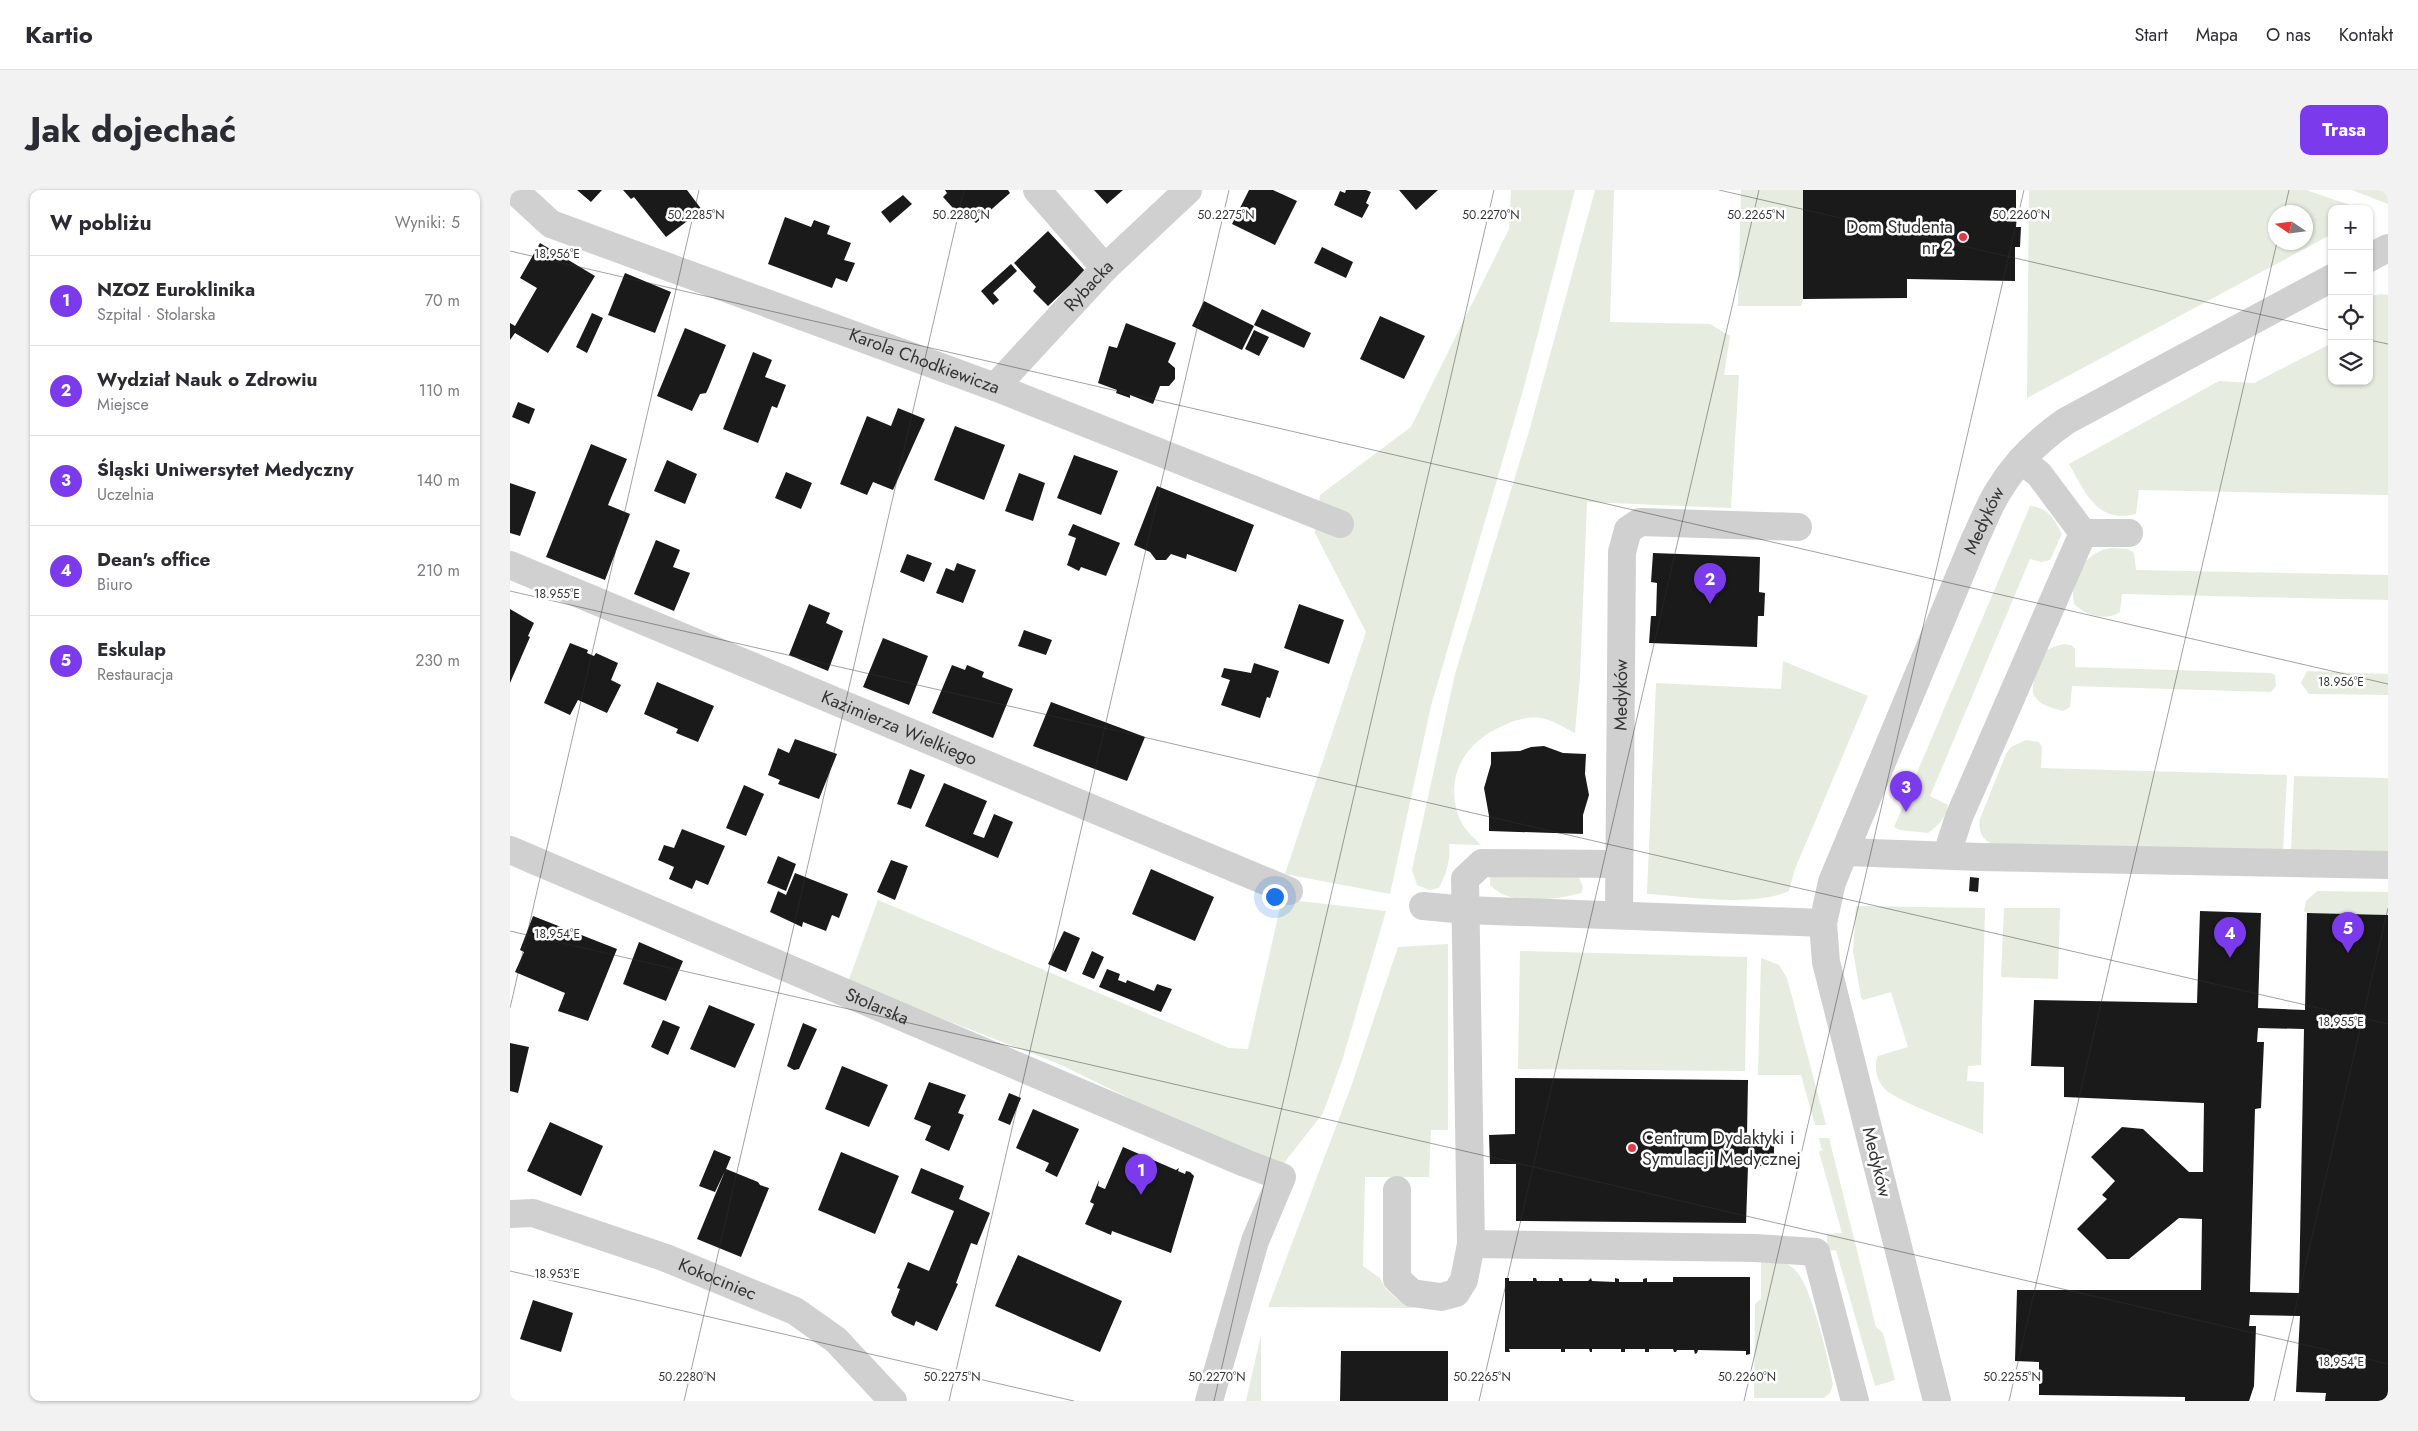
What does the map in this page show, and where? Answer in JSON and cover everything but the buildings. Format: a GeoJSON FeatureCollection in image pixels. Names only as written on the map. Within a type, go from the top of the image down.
{"type":"FeatureCollection","features":[{"type":"Feature","properties":{"kind":"street","name":"Karola Chodkiewicza"},"geometry":{"type":"LineString","coordinates":[[514,190],[551,224],[994,388],[1340,524]]}},
{"type":"Feature","properties":{"kind":"street"},"geometry":{"type":"LineString","coordinates":[[1037,190],[1105,268]]}},
{"type":"Feature","properties":{"kind":"street","name":"Rybacka"},"geometry":{"type":"LineString","coordinates":[[994,388],[1105,268],[1188,190]]}},
{"type":"Feature","properties":{"kind":"street"},"geometry":{"type":"LineString","coordinates":[[2373,256],[2388,248]]}},
{"type":"Feature","properties":{"kind":"street","name":"Medyków"},"geometry":{"type":"LineString","coordinates":[[1937,1401],[1826,962],[1823,922],[1832,882],[1975,539],[1998,490],[2021,460],[2042,438],[2066,421],[2328,280]]}},
{"type":"Feature","properties":{"kind":"street"},"geometry":{"type":"LineString","coordinates":[[2021,460],[2039,474],[2083,533]]}},
{"type":"Feature","properties":{"kind":"street","name":"Medyków"},"geometry":{"type":"LineString","coordinates":[[1619,915],[1622,552],[1628,530],[1640,522],[1798,527]]}},
{"type":"Feature","properties":{"kind":"street"},"geometry":{"type":"LineString","coordinates":[[2083,533],[2128,533]]}},
{"type":"Feature","properties":{"kind":"street"},"geometry":{"type":"LineString","coordinates":[[1947,854],[1958,817],[2083,533]]}},
{"type":"Feature","properties":{"kind":"street","name":"Kazimierza Wielkiego"},"geometry":{"type":"LineString","coordinates":[[510,565],[1289,890]]}},
{"type":"Feature","properties":{"kind":"street","name":"Stolarska"},"geometry":{"type":"LineString","coordinates":[[510,850],[1245,1163],[1282,1177],[1256,1240],[1210,1401]]}},
{"type":"Feature","properties":{"kind":"street"},"geometry":{"type":"LineString","coordinates":[[1846,852],[1947,854],[1990,857],[2388,865]]}},
{"type":"Feature","properties":{"kind":"street"},"geometry":{"type":"LineString","coordinates":[[1397,1190],[1397,1279],[1412,1293],[1441,1297],[1456,1293],[1464,1280],[1471,1244],[1465,879],[1482,863],[1619,864]]}},
{"type":"Feature","properties":{"kind":"street"},"geometry":{"type":"LineString","coordinates":[[1423,906],[1466,910],[1823,922]]}},
{"type":"Feature","properties":{"kind":"street","name":"Kokociniec"},"geometry":{"type":"LineString","coordinates":[[510,1214],[533,1214],[666,1258],[795,1311],[836,1340],[893,1401]]}},
{"type":"Feature","properties":{"kind":"street"},"geometry":{"type":"LineString","coordinates":[[1471,1244],[1745,1248],[1816,1252],[1855,1401]]}},
{"type":"Feature","properties":{"kind":"shaded area"},"geometry":{"type":"Polygon","coordinates":[[[1511,190],[1575,190],[1524,387],[1431,706],[1390,894],[1285,874],[1366,632],[1315,533],[1320,495],[1411,427],[1509,229],[1511,190]]]}},
{"type":"Feature","properties":{"kind":"shaded area"},"geometry":{"type":"Polygon","coordinates":[[[1595,190],[1614,190],[1610,322],[1710,324],[1730,336],[1724,375],[1739,375],[1731,508],[1587,502],[1580,676],[1575,733],[1549,720],[1528,718],[1496,729],[1474,744],[1460,764],[1454,788],[1458,815],[1468,831],[1481,845],[1449,844],[1449,861],[1442,883],[1439,888],[1429,890],[1417,885],[1412,870],[1455,674],[1530,428],[1595,190]]]}},
{"type":"Feature","properties":{"kind":"shaded area"},"geometry":{"type":"Polygon","coordinates":[[[1741,190],[1803,190],[1803,299],[1801,306],[1738,306],[1741,190]]]}},
{"type":"Feature","properties":{"kind":"shaded area"},"geometry":{"type":"Polygon","coordinates":[[[2029,190],[2306,190],[2350,205],[2328,205],[2328,236],[2313,244],[2313,205],[2268,205],[2268,250],[2302,250],[2027,398],[2029,190]]]}},
{"type":"Feature","properties":{"kind":"shaded area"},"geometry":{"type":"Polygon","coordinates":[[[2352,190],[2388,190],[2388,204],[2352,190]]]}},
{"type":"Feature","properties":{"kind":"shaded area"},"geometry":{"type":"Polygon","coordinates":[[[2373,295],[2388,295],[2388,495],[2139,490],[2136,514],[2123,516],[2102,510],[2087,495],[2069,464],[2219,381],[2254,383],[2328,345],[2328,385],[2373,385],[2373,295]]]}},
{"type":"Feature","properties":{"kind":"shaded area"},"geometry":{"type":"Polygon","coordinates":[[[2030,506],[2042,509],[2050,515],[2062,534],[2050,560],[2041,562],[2030,559],[1930,796],[1948,805],[1943,817],[1928,833],[1900,830],[1894,827],[2030,506]]]}},
{"type":"Feature","properties":{"kind":"shaded area"},"geometry":{"type":"Polygon","coordinates":[[[2111,548],[2128,549],[2134,553],[2136,570],[2388,575],[2388,600],[2122,594],[2120,612],[2108,617],[2096,616],[2074,604],[2074,585],[2081,568],[2087,561],[2102,550],[2111,548]]]}},
{"type":"Feature","properties":{"kind":"shaded area"},"geometry":{"type":"Polygon","coordinates":[[[2064,644],[2071,645],[2075,649],[2075,667],[2270,673],[2275,675],[2276,686],[2271,692],[2072,686],[2070,707],[2063,711],[2050,707],[2038,700],[2033,693],[2033,685],[2039,662],[2043,655],[2049,649],[2064,644]]]}},
{"type":"Feature","properties":{"kind":"shaded area"},"geometry":{"type":"Polygon","coordinates":[[[1783,661],[1868,696],[1795,869],[1789,891],[1757,899],[1738,900],[1647,894],[1656,683],[1781,689],[1783,661]]]}},
{"type":"Feature","properties":{"kind":"shaded area"},"geometry":{"type":"Polygon","coordinates":[[[2307,671],[2388,674],[2388,695],[2309,694],[2301,683],[2307,671]]]}},
{"type":"Feature","properties":{"kind":"shaded area"},"geometry":{"type":"Polygon","coordinates":[[[2026,740],[2039,742],[2042,747],[2041,768],[2287,775],[2283,851],[1994,845],[1982,835],[1980,819],[2006,754],[2011,747],[2026,740]]]}},
{"type":"Feature","properties":{"kind":"shaded area"},"geometry":{"type":"Polygon","coordinates":[[[2294,776],[2388,778],[2388,852],[2291,851],[2294,776]]]}},
{"type":"Feature","properties":{"kind":"shaded area"},"geometry":{"type":"Polygon","coordinates":[[[1494,874],[1574,874],[1579,878],[1583,887],[1581,893],[1570,896],[1533,900],[1521,899],[1509,897],[1490,885],[1490,878],[1494,874]]]}},
{"type":"Feature","properties":{"kind":"shaded area"},"geometry":{"type":"Polygon","coordinates":[[[2317,891],[2388,892],[2388,915],[2307,913],[2304,911],[2306,901],[2317,891]]]}},
{"type":"Feature","properties":{"kind":"shaded area"},"geometry":{"type":"Polygon","coordinates":[[[1282,899],[1386,911],[1342,1061],[1323,1113],[1281,1167],[1244,1154],[1059,1064],[848,982],[878,900],[1229,1048],[1248,1049],[1282,899]]]}},
{"type":"Feature","properties":{"kind":"shaded area"},"geometry":{"type":"Polygon","coordinates":[[[1856,906],[1985,908],[1981,1065],[1968,1066],[1967,1081],[1984,1082],[1983,1134],[1902,1100],[1885,1089],[1880,1082],[1876,1069],[1878,1056],[1908,1047],[1891,992],[1863,1000],[1861,997],[1853,951],[1856,906]]]}},
{"type":"Feature","properties":{"kind":"shaded area"},"geometry":{"type":"Polygon","coordinates":[[[2004,908],[2060,908],[2058,979],[2001,977],[2004,908]]]}},
{"type":"Feature","properties":{"kind":"shaded area"},"geometry":{"type":"Polygon","coordinates":[[[1448,944],[1448,1130],[1431,1130],[1429,1177],[1365,1177],[1363,1266],[1380,1278],[1386,1289],[1397,1299],[1414,1308],[1268,1307],[1352,1084],[1398,947],[1448,944]]]}},
{"type":"Feature","properties":{"kind":"shaded area"},"geometry":{"type":"Polygon","coordinates":[[[1520,951],[1747,957],[1745,1071],[1518,1069],[1520,951]]]}},
{"type":"Feature","properties":{"kind":"shaded area"},"geometry":{"type":"Polygon","coordinates":[[[1761,958],[1779,965],[1787,978],[1826,1125],[1815,1125],[1801,1075],[1758,1075],[1761,958]]]}},
{"type":"Feature","properties":{"kind":"shaded area"},"geometry":{"type":"Polygon","coordinates":[[[1819,1138],[1829,1138],[1876,1327],[1883,1333],[1895,1380],[1875,1386],[1836,1250],[1827,1251],[1827,1234],[1842,1233],[1819,1152],[1822,1150],[1819,1138]]]}},
{"type":"Feature","properties":{"kind":"shaded area"},"geometry":{"type":"Polygon","coordinates":[[[1761,1258],[1780,1261],[1789,1265],[1802,1279],[1808,1291],[1833,1384],[1830,1393],[1824,1398],[1754,1398],[1755,1304],[1761,1299],[1761,1258]]]}},
{"type":"Feature","properties":{"kind":"shaded area"},"geometry":{"type":"Polygon","coordinates":[[[1261,1335],[1261,1401],[1246,1401],[1261,1335]]]}},
{"type":"Feature","properties":{"kind":"place","name":"Dom Studenta nr 2"},"geometry":{"type":"Point","coordinates":[1963,237]}},
{"type":"Feature","properties":{"kind":"place","name":"Wydział Nauk o Zdrowiu"},"geometry":{"type":"Point","coordinates":[1710,604]}},
{"type":"Feature","properties":{"kind":"place","name":"Śląski Uniwersytet Medyczny"},"geometry":{"type":"Point","coordinates":[1906,812]}},
{"type":"Feature","properties":{"kind":"place","name":"Eskulap"},"geometry":{"type":"Point","coordinates":[2348,953]}},
{"type":"Feature","properties":{"kind":"place","name":"Dean's office"},"geometry":{"type":"Point","coordinates":[2230,958]}},
{"type":"Feature","properties":{"kind":"place","name":"Centrum Dydaktyki i Symulacji Medycznej"},"geometry":{"type":"Point","coordinates":[1632,1148]}},
{"type":"Feature","properties":{"kind":"place","name":"NZOZ Euroklinika"},"geometry":{"type":"Point","coordinates":[1141,1195]}}]}
